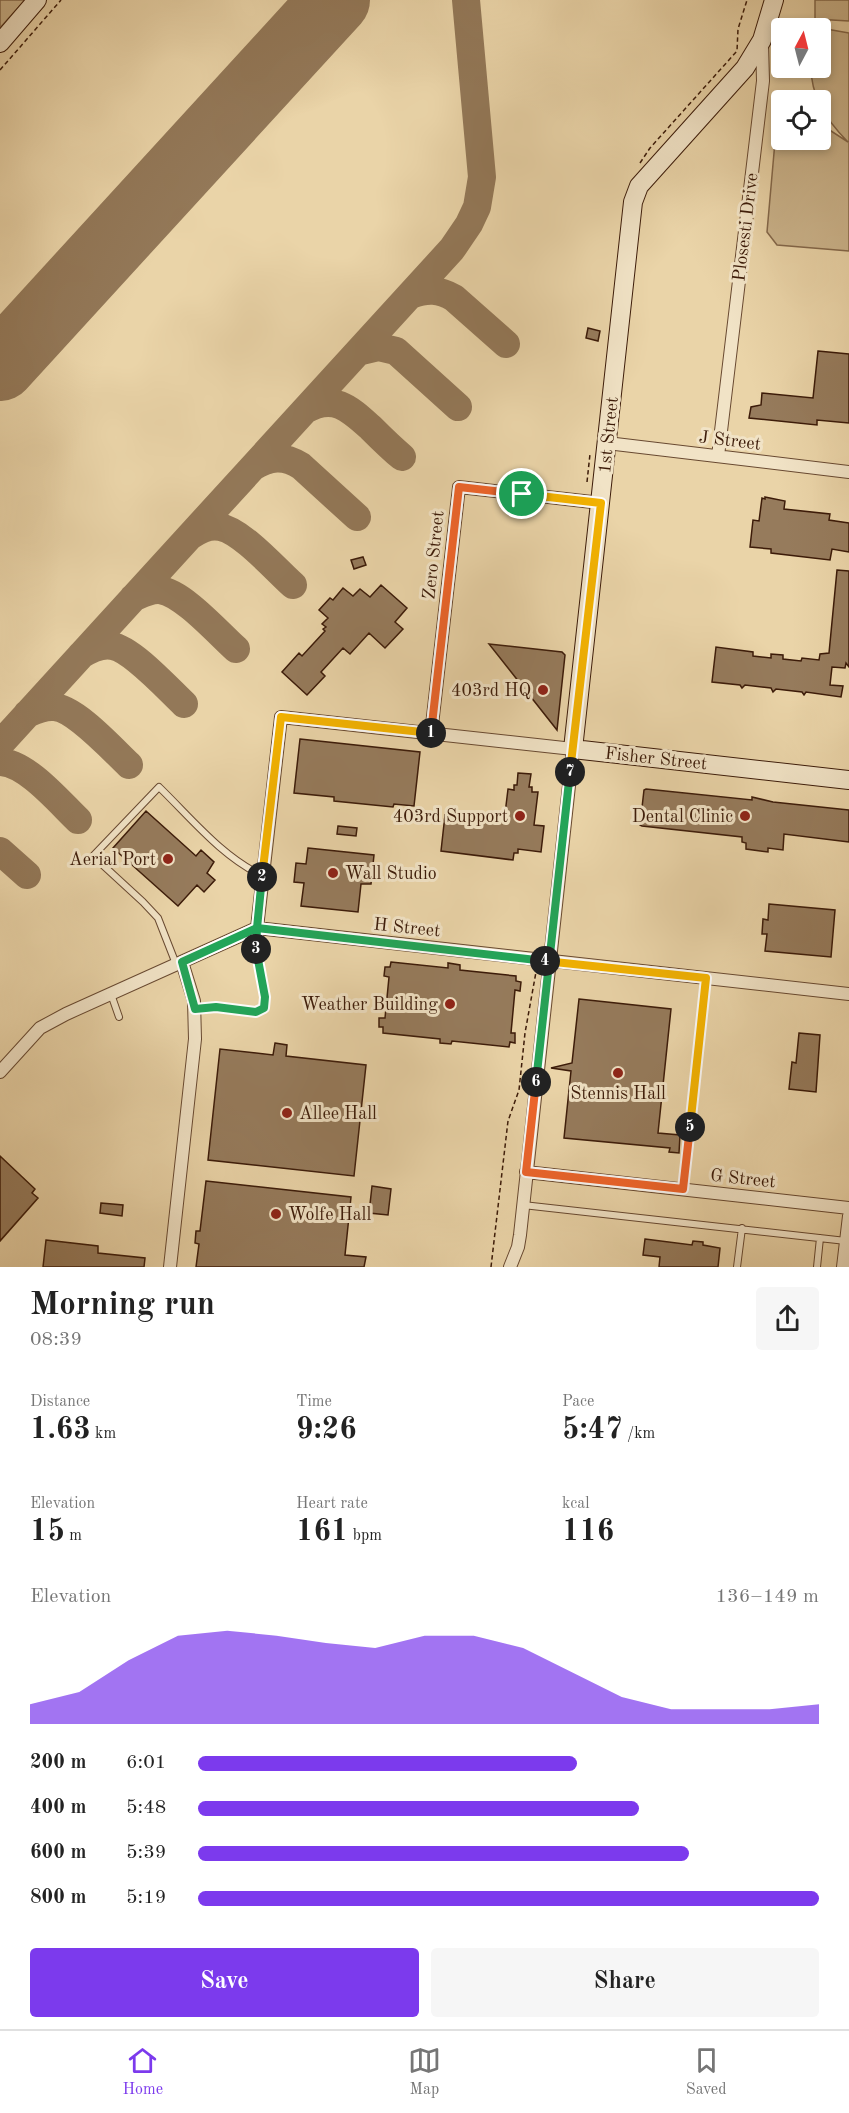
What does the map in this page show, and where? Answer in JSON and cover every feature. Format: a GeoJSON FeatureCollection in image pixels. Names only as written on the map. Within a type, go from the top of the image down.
{"type":"FeatureCollection","features":[{"type":"Feature","properties":{"kind":"street"},"geometry":{"type":"LineString","coordinates":[[0,43],[37,0]]}},
{"type":"Feature","properties":{"kind":"street","name":"Plosesti Drive"},"geometry":{"type":"LineString","coordinates":[[718,456],[763,81],[762,40],[774,0]]}},
{"type":"Feature","properties":{"kind":"street","name":"1st Street"},"geometry":{"type":"LineString","coordinates":[[510,1267],[518,1247],[523,1204],[544,961],[573,749],[633,202],[639,186],[745,68],[762,40]]}},
{"type":"Feature","properties":{"kind":"street","name":"J Street"},"geometry":{"type":"LineString","coordinates":[[607,443],[849,472]]}},
{"type":"Feature","properties":{"kind":"street","name":"Zero Street"},"geometry":{"type":"LineString","coordinates":[[431,734],[459,487],[601,503]]}},
{"type":"Feature","properties":{"kind":"street","name":"Fisher Street"},"geometry":{"type":"LineString","coordinates":[[257,928],[281,717],[849,780]]}},
{"type":"Feature","properties":{"kind":"street"},"geometry":{"type":"LineString","coordinates":[[0,1071],[40,1028],[66,1014],[257,928]]}},
{"type":"Feature","properties":{"kind":"street","name":"H Street"},"geometry":{"type":"LineString","coordinates":[[257,928],[849,994]]}},
{"type":"Feature","properties":{"kind":"street"},"geometry":{"type":"LineString","coordinates":[[170,1267],[195,1039],[195,1009],[180,964]]}},
{"type":"Feature","properties":{"kind":"street","name":"G Street"},"geometry":{"type":"LineString","coordinates":[[526,1172],[849,1208]]}},
{"type":"Feature","properties":{"kind":"street"},"geometry":{"type":"LineString","coordinates":[[843,1267],[849,1216]]}},
{"type":"Feature","properties":{"kind":"lane"},"geometry":{"type":"LineString","coordinates":[[180,964],[158,918],[93,856],[159,787],[224,850],[248,869],[263,876]]}},
{"type":"Feature","properties":{"kind":"lane"},"geometry":{"type":"LineString","coordinates":[[195,1009],[216,1007],[256,1012],[264,1008],[265,997],[255,945],[257,928]]}},
{"type":"Feature","properties":{"kind":"lane"},"geometry":{"type":"LineString","coordinates":[[683,1189],[706,978]]}},
{"type":"Feature","properties":{"kind":"lane"},"geometry":{"type":"LineString","coordinates":[[111,994],[119,1017]]}},
{"type":"Feature","properties":{"kind":"lane"},"geometry":{"type":"LineString","coordinates":[[523,1204],[846,1241]]}},
{"type":"Feature","properties":{"kind":"lane"},"geometry":{"type":"LineString","coordinates":[[737,1267],[742,1228]]}},
{"type":"Feature","properties":{"kind":"lane"},"geometry":{"type":"LineString","coordinates":[[817,1267],[820,1238]]}},
{"type":"Feature","properties":{"kind":"path"},"geometry":{"type":"LineString","coordinates":[[0,70],[61,0]]}},
{"type":"Feature","properties":{"kind":"path"},"geometry":{"type":"LineString","coordinates":[[491,1267],[508,1121],[519,1090],[525,1033],[544,961]]}},
{"type":"Feature","properties":{"kind":"shaded area"},"geometry":{"type":"Polygon","coordinates":[[[0,0],[25,0],[0,28],[0,0]]]}},
{"type":"Feature","properties":{"kind":"shaded area"},"geometry":{"type":"Polygon","coordinates":[[[815,0],[849,0],[849,21],[815,18],[815,0]]]}},
{"type":"Feature","properties":{"kind":"shaded area"},"geometry":{"type":"Polygon","coordinates":[[[831,30],[849,33],[849,251],[777,245],[767,232],[774,150],[831,150],[831,131],[848,142],[831,122],[831,90],[814,90],[812,79],[831,78],[831,30]]]}},
{"type":"Feature","properties":{"kind":"building"},"geometry":{"type":"Polygon","coordinates":[[[588,328],[600,331],[598,341],[586,338],[588,328]]]}},
{"type":"Feature","properties":{"kind":"building"},"geometry":{"type":"Polygon","coordinates":[[[818,351],[849,354],[849,423],[817,420],[817,425],[749,418],[751,407],[761,405],[762,393],[813,398],[818,351]]]}},
{"type":"Feature","properties":{"kind":"building"},"geometry":{"type":"Polygon","coordinates":[[[765,497],[785,501],[784,509],[830,514],[829,520],[849,523],[849,552],[832,549],[830,560],[771,553],[771,549],[750,547],[753,520],[759,521],[762,498],[765,499],[765,497]]]}},
{"type":"Feature","properties":{"kind":"building"},"geometry":{"type":"Polygon","coordinates":[[[363,557],[366,565],[354,569],[351,560],[363,557]]]}},
{"type":"Feature","properties":{"kind":"building"},"geometry":{"type":"Polygon","coordinates":[[[837,570],[849,571],[849,667],[846,663],[845,668],[832,667],[830,685],[843,686],[841,697],[806,692],[804,695],[802,692],[776,689],[773,692],[771,688],[745,685],[742,688],[740,685],[712,682],[716,647],[753,652],[753,656],[771,658],[771,654],[783,655],[783,659],[801,661],[802,658],[819,660],[820,654],[829,653],[837,570]]]}},
{"type":"Feature","properties":{"kind":"building"},"geometry":{"type":"Polygon","coordinates":[[[381,585],[407,608],[395,622],[403,629],[385,648],[369,633],[350,654],[343,648],[321,672],[325,676],[307,695],[282,672],[299,653],[302,656],[325,631],[323,629],[326,627],[322,624],[328,618],[319,610],[330,598],[333,600],[343,588],[353,596],[360,589],[370,597],[381,585]]]}},
{"type":"Feature","properties":{"kind":"building","name":"403rd HQ"},"geometry":{"type":"Polygon","coordinates":[[[489,644],[562,652],[565,655],[557,730],[489,644]]]}},
{"type":"Feature","properties":{"kind":"building"},"geometry":{"type":"Polygon","coordinates":[[[300,739],[420,752],[414,806],[394,804],[393,807],[334,801],[334,797],[294,793],[300,739]]]}},
{"type":"Feature","properties":{"kind":"building","name":"403rd Support"},"geometry":{"type":"Polygon","coordinates":[[[518,773],[531,774],[529,787],[532,787],[532,792],[538,792],[534,825],[544,826],[541,852],[518,849],[518,853],[514,853],[513,860],[441,851],[445,815],[504,822],[508,789],[514,790],[518,773]]]}},
{"type":"Feature","properties":{"kind":"building","name":"Dental Clinic"},"geometry":{"type":"Polygon","coordinates":[[[644,790],[752,800],[752,797],[773,802],[849,810],[849,842],[784,834],[783,850],[768,848],[768,852],[746,849],[746,843],[742,842],[742,837],[642,826],[640,825],[644,790]]]}},
{"type":"Feature","properties":{"kind":"building","name":"Aerial Port"},"geometry":{"type":"Polygon","coordinates":[[[146,811],[196,856],[201,850],[214,862],[207,873],[215,880],[204,892],[197,885],[178,906],[113,848],[146,811]]]}},
{"type":"Feature","properties":{"kind":"building"},"geometry":{"type":"Polygon","coordinates":[[[338,826],[357,828],[356,836],[337,834],[338,826]]]}},
{"type":"Feature","properties":{"kind":"building","name":"Wall Studio"},"geometry":{"type":"Polygon","coordinates":[[[308,848],[374,855],[371,884],[361,884],[358,912],[301,906],[304,883],[294,882],[296,863],[306,864],[308,848]]]}},
{"type":"Feature","properties":{"kind":"building"},"geometry":{"type":"Polygon","coordinates":[[[769,904],[835,910],[831,957],[765,951],[767,934],[762,934],[763,919],[768,920],[769,904]]]}},
{"type":"Feature","properties":{"kind":"building","name":"Weather Building"},"geometry":{"type":"Polygon","coordinates":[[[391,962],[448,968],[448,963],[460,965],[460,970],[516,976],[516,981],[521,982],[520,991],[515,990],[511,1033],[515,1033],[515,1043],[510,1042],[509,1047],[452,1041],[451,1044],[440,1043],[440,1039],[383,1033],[383,1027],[379,1027],[379,1018],[385,1018],[389,977],[384,976],[385,967],[390,967],[391,962]]]}},
{"type":"Feature","properties":{"kind":"building","name":"Stennis Hall"},"geometry":{"type":"Polygon","coordinates":[[[579,999],[671,1009],[658,1133],[680,1135],[679,1153],[669,1152],[670,1148],[564,1138],[571,1071],[551,1068],[572,1063],[579,999]]]}},
{"type":"Feature","properties":{"kind":"building"},"geometry":{"type":"Polygon","coordinates":[[[799,1033],[820,1035],[816,1092],[789,1089],[792,1062],[796,1063],[799,1033]]]}},
{"type":"Feature","properties":{"kind":"building","name":"Allee Hall"},"geometry":{"type":"Polygon","coordinates":[[[275,1043],[287,1045],[286,1056],[366,1065],[354,1176],[208,1160],[220,1049],[273,1055],[275,1043]]]}},
{"type":"Feature","properties":{"kind":"building"},"geometry":{"type":"Polygon","coordinates":[[[0,1156],[35,1189],[32,1193],[38,1198],[0,1241],[0,1156]]]}},
{"type":"Feature","properties":{"kind":"building","name":"Wolfe Hall"},"geometry":{"type":"Polygon","coordinates":[[[206,1181],[351,1197],[345,1255],[366,1257],[364,1267],[196,1267],[199,1244],[195,1243],[196,1231],[200,1231],[206,1181]]]}},
{"type":"Feature","properties":{"kind":"building"},"geometry":{"type":"Polygon","coordinates":[[[372,1186],[391,1189],[388,1215],[369,1213],[372,1186]]]}},
{"type":"Feature","properties":{"kind":"building"},"geometry":{"type":"Polygon","coordinates":[[[101,1203],[123,1205],[122,1216],[100,1213],[101,1203]]]}},
{"type":"Feature","properties":{"kind":"building"},"geometry":{"type":"Polygon","coordinates":[[[645,1239],[692,1245],[693,1241],[703,1242],[703,1245],[720,1248],[718,1267],[659,1267],[660,1257],[643,1255],[645,1239]]]}},
{"type":"Feature","properties":{"kind":"building"},"geometry":{"type":"Polygon","coordinates":[[[46,1240],[98,1246],[98,1253],[145,1258],[144,1267],[43,1267],[46,1240]]]}},
{"type":"Feature","properties":{"kind":"taxiway"},"geometry":{"type":"LineString","coordinates":[[0,744],[452,249],[469,224],[477,207],[482,177],[466,0]]}},
{"type":"Feature","properties":{"kind":"taxiway"},"geometry":{"type":"LineString","coordinates":[[411,295],[433,291],[449,295],[506,344]]}},
{"type":"Feature","properties":{"kind":"taxiway"},"geometry":{"type":"LineString","coordinates":[[358,352],[379,347],[396,351],[458,407]]}},
{"type":"Feature","properties":{"kind":"taxiway"},"geometry":{"type":"LineString","coordinates":[[305,410],[325,403],[333,403],[349,409],[402,457]]}},
{"type":"Feature","properties":{"kind":"taxiway"},"geometry":{"type":"LineString","coordinates":[[253,467],[265,461],[277,459],[294,462],[357,517]]}},
{"type":"Feature","properties":{"kind":"taxiway"},"geometry":{"type":"LineString","coordinates":[[190,536],[208,527],[229,530],[248,543],[293,585]]}},
{"type":"Feature","properties":{"kind":"taxiway"},"geometry":{"type":"LineString","coordinates":[[133,598],[153,590],[169,593],[189,606],[236,649]]}},
{"type":"Feature","properties":{"kind":"taxiway"},"geometry":{"type":"LineString","coordinates":[[81,655],[104,646],[120,649],[150,671],[184,704]]}},
{"type":"Feature","properties":{"kind":"taxiway"},"geometry":{"type":"LineString","coordinates":[[27,714],[47,707],[63,709],[93,730],[129,765]]}},
{"type":"Feature","properties":{"kind":"taxiway"},"geometry":{"type":"LineString","coordinates":[[0,762],[10,764],[32,776],[78,820]]}},
{"type":"Feature","properties":{"kind":"taxiway"},"geometry":{"type":"LineString","coordinates":[[0,851],[27,875]]}},
{"type":"Feature","properties":{"kind":"runway"},"geometry":{"type":"LineString","coordinates":[[0,366],[335,0]]}},
{"type":"Feature","properties":{"kind":"place","name":"403rd HQ"},"geometry":{"type":"Point","coordinates":[543,690]}},
{"type":"Feature","properties":{"kind":"place","name":"403rd Support"},"geometry":{"type":"Point","coordinates":[520,816]}},
{"type":"Feature","properties":{"kind":"place","name":"Dental Clinic"},"geometry":{"type":"Point","coordinates":[745,816]}},
{"type":"Feature","properties":{"kind":"place","name":"Aerial Port"},"geometry":{"type":"Point","coordinates":[168,859]}},
{"type":"Feature","properties":{"kind":"place","name":"Wall Studio"},"geometry":{"type":"Point","coordinates":[333,873]}},
{"type":"Feature","properties":{"kind":"place","name":"Weather Building"},"geometry":{"type":"Point","coordinates":[450,1004]}},
{"type":"Feature","properties":{"kind":"place","name":"Stennis Hall"},"geometry":{"type":"Point","coordinates":[618,1073]}},
{"type":"Feature","properties":{"kind":"place","name":"Allee Hall"},"geometry":{"type":"Point","coordinates":[287,1113]}},
{"type":"Feature","properties":{"kind":"place","name":"Wolfe Hall"},"geometry":{"type":"Point","coordinates":[276,1214]}},
{"type":"Feature","properties":{"kind":"route"},"geometry":{"type":"LineString","coordinates":[[522,494],[459,487],[431,734],[281,717],[257,928],[182,962],[195,1009],[216,1007],[256,1012],[264,1008],[265,997],[255,945],[257,928],[550,961],[706,978],[683,1189],[526,1172],[550,961],[573,749],[601,503],[522,494]]}}]}
